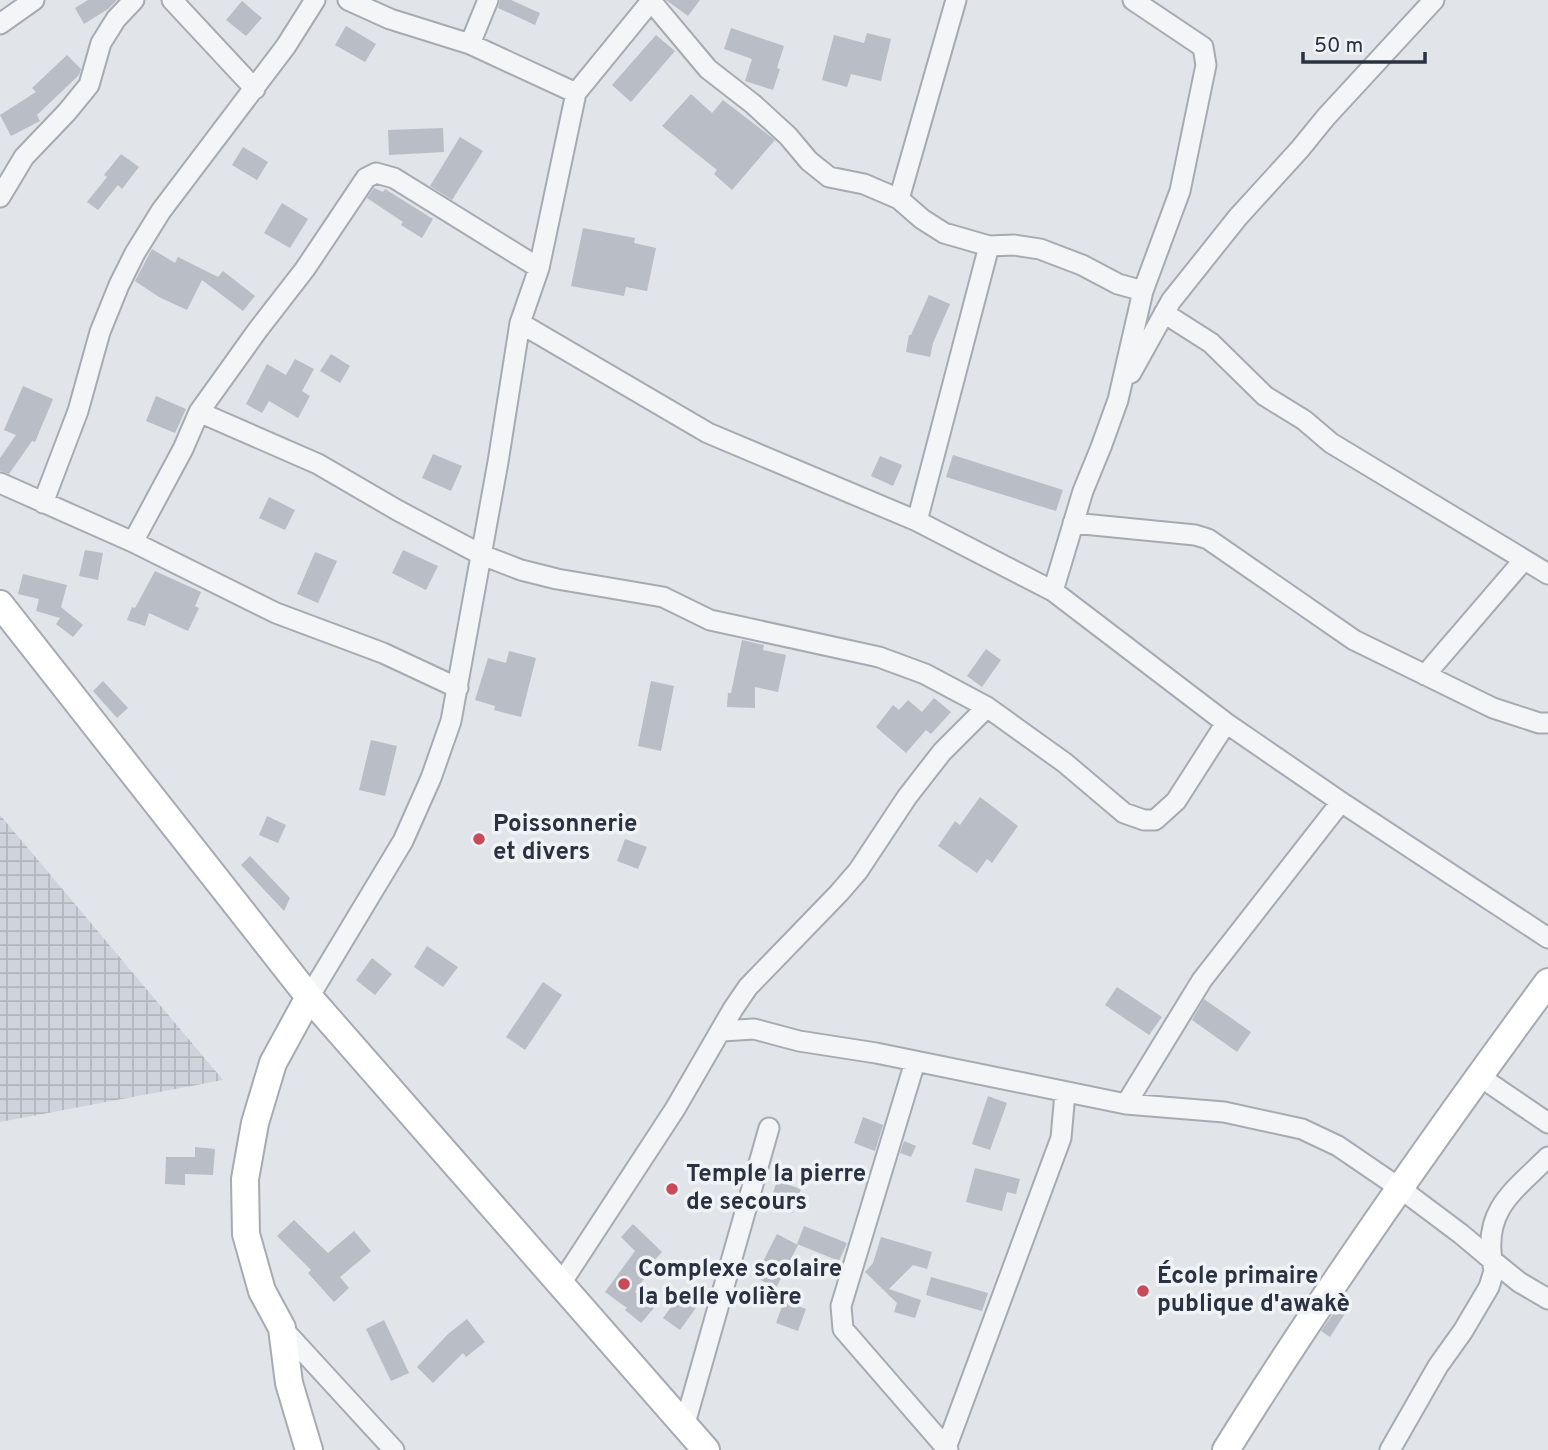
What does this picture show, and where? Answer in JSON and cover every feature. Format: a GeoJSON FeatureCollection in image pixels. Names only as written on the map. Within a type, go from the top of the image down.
{"type":"FeatureCollection","features":[{"type":"Feature","properties":{"kind":"street"},"geometry":{"type":"LineString","coordinates":[[0,24],[34,0]]}},
{"type":"Feature","properties":{"kind":"street"},"geometry":{"type":"LineString","coordinates":[[0,197],[24,157],[89,85],[102,43],[116,19],[134,0]]}},
{"type":"Feature","properties":{"kind":"street"},"geometry":{"type":"LineString","coordinates":[[172,0],[211,45],[255,89]]}},
{"type":"Feature","properties":{"kind":"street"},"geometry":{"type":"LineString","coordinates":[[43,503],[78,411],[100,332],[119,285],[161,211],[286,47],[315,0]]}},
{"type":"Feature","properties":{"kind":"street"},"geometry":{"type":"LineString","coordinates":[[348,0],[390,19],[470,44],[576,93]]}},
{"type":"Feature","properties":{"kind":"street"},"geometry":{"type":"LineString","coordinates":[[470,44],[488,0]]}},
{"type":"Feature","properties":{"kind":"street"},"geometry":{"type":"LineString","coordinates":[[394,1450],[282,1328],[262,1291],[246,1234],[245,1179],[255,1123],[273,1063],[402,841],[431,778],[451,721],[482,555],[520,323],[539,268],[576,93],[652,0],[708,69],[753,104],[788,136],[809,161],[829,177],[864,184],[898,199],[944,233],[989,246],[1014,245],[1040,249],[1082,265],[1118,284],[1143,291]]}},
{"type":"Feature","properties":{"kind":"street"},"geometry":{"type":"LineString","coordinates":[[898,199],[956,0]]}},
{"type":"Feature","properties":{"kind":"street"},"geometry":{"type":"LineString","coordinates":[[1053,591],[1083,491],[1118,400],[1143,291],[1180,191],[1206,65],[1203,47],[1133,0]]}},
{"type":"Feature","properties":{"kind":"street"},"geometry":{"type":"LineString","coordinates":[[1118,400],[1171,301],[1246,207],[1434,0]]}},
{"type":"Feature","properties":{"kind":"street"},"geometry":{"type":"LineString","coordinates":[[133,542],[183,449],[199,412],[305,268],[366,178],[376,173],[394,178],[539,268]]}},
{"type":"Feature","properties":{"kind":"street"},"geometry":{"type":"LineString","coordinates":[[917,522],[989,246]]}},
{"type":"Feature","properties":{"kind":"street"},"geometry":{"type":"LineString","coordinates":[[1164,313],[1211,343],[1265,396],[1304,420],[1331,443],[1548,574]]}},
{"type":"Feature","properties":{"kind":"street"},"geometry":{"type":"LineString","coordinates":[[520,323],[708,433],[917,522],[1053,591],[1226,723],[1548,939]]}},
{"type":"Feature","properties":{"kind":"street"},"geometry":{"type":"LineString","coordinates":[[199,412],[318,464],[482,555],[521,570],[556,579],[663,597],[710,620],[879,657],[925,674],[987,707],[1065,763],[1124,813],[1144,820],[1155,820],[1176,801],[1226,723]]}},
{"type":"Feature","properties":{"kind":"street"},"geometry":{"type":"LineString","coordinates":[[0,483],[133,542],[276,613],[383,653],[458,688]]}},
{"type":"Feature","properties":{"kind":"street"},"geometry":{"type":"LineString","coordinates":[[1073,523],[1195,535],[1208,539],[1354,640],[1493,708],[1539,723],[1548,723]]}},
{"type":"Feature","properties":{"kind":"street"},"geometry":{"type":"LineString","coordinates":[[1425,675],[1523,561]]}},
{"type":"Feature","properties":{"kind":"street"},"geometry":{"type":"LineString","coordinates":[[0,604],[309,997],[706,1450]]}},
{"type":"Feature","properties":{"kind":"street"},"geometry":{"type":"LineString","coordinates":[[560,1285],[633,1175],[748,987],[839,893],[942,752],[987,707]]}},
{"type":"Feature","properties":{"kind":"street"},"geometry":{"type":"LineString","coordinates":[[1126,1104],[1202,980],[1340,802]]}},
{"type":"Feature","properties":{"kind":"street"},"geometry":{"type":"LineString","coordinates":[[1226,1450],[1274,1374],[1401,1189],[1548,982]]}},
{"type":"Feature","properties":{"kind":"street"},"geometry":{"type":"LineString","coordinates":[[722,1031],[754,1029],[799,1041],[855,1049],[1065,1093],[1126,1104],[1224,1112],[1302,1129],[1338,1146],[1401,1189],[1519,1282],[1548,1299]]}},
{"type":"Feature","properties":{"kind":"street"},"geometry":{"type":"LineString","coordinates":[[915,1062],[841,1306],[843,1329],[947,1449],[1061,1138],[1065,1093]]}},
{"type":"Feature","properties":{"kind":"street"},"geometry":{"type":"LineString","coordinates":[[1479,1076],[1548,1123]]}},
{"type":"Feature","properties":{"kind":"street"},"geometry":{"type":"LineString","coordinates":[[684,1427],[769,1128]]}},
{"type":"Feature","properties":{"kind":"street"},"geometry":{"type":"LineString","coordinates":[[1390,1450],[1438,1366],[1489,1287],[1494,1271],[1489,1240],[1492,1222],[1506,1200],[1548,1157]]}},
{"type":"Feature","properties":{"kind":"street"},"geometry":{"type":"LineString","coordinates":[[282,1328],[289,1383],[309,1450]]}},
{"type":"Feature","properties":{"kind":"shaded area"},"geometry":{"type":"Polygon","coordinates":[[[0,815],[223,1080],[0,1122],[0,815]]]}},
{"type":"Feature","properties":{"kind":"building"},"geometry":{"type":"Polygon","coordinates":[[[88,0],[117,0],[84,24],[75,8],[88,0]]]}},
{"type":"Feature","properties":{"kind":"building"},"geometry":{"type":"Polygon","coordinates":[[[500,0],[511,0],[540,13],[535,25],[498,8],[500,0]]]}},
{"type":"Feature","properties":{"kind":"building"},"geometry":{"type":"Polygon","coordinates":[[[666,0],[700,0],[688,16],[666,0]]]}},
{"type":"Feature","properties":{"kind":"building"},"geometry":{"type":"Polygon","coordinates":[[[242,1],[262,18],[246,36],[226,20],[242,1]]]}},
{"type":"Feature","properties":{"kind":"building"},"geometry":{"type":"Polygon","coordinates":[[[346,26],[376,44],[365,62],[335,45],[346,26]]]}},
{"type":"Feature","properties":{"kind":"building"},"geometry":{"type":"Polygon","coordinates":[[[731,28],[784,46],[773,90],[745,81],[752,59],[724,49],[731,28]]]}},
{"type":"Feature","properties":{"kind":"building"},"geometry":{"type":"Polygon","coordinates":[[[867,33],[891,39],[881,81],[851,74],[847,87],[822,80],[834,35],[864,43],[867,33]]]}},
{"type":"Feature","properties":{"kind":"building"},"geometry":{"type":"Polygon","coordinates":[[[656,35],[675,51],[631,102],[612,85],[656,35]]]}},
{"type":"Feature","properties":{"kind":"building"},"geometry":{"type":"Polygon","coordinates":[[[67,55],[81,69],[79,75],[37,115],[40,121],[11,136],[0,115],[36,92],[32,88],[67,55]]]}},
{"type":"Feature","properties":{"kind":"building"},"geometry":{"type":"Polygon","coordinates":[[[691,94],[712,113],[723,100],[775,140],[732,190],[714,174],[717,170],[662,126],[691,94]]]}},
{"type":"Feature","properties":{"kind":"building"},"geometry":{"type":"Polygon","coordinates":[[[443,128],[444,152],[389,155],[388,130],[443,128]]]}},
{"type":"Feature","properties":{"kind":"building"},"geometry":{"type":"Polygon","coordinates":[[[460,137],[483,151],[452,200],[430,186],[460,137]]]}},
{"type":"Feature","properties":{"kind":"building"},"geometry":{"type":"Polygon","coordinates":[[[243,147],[268,162],[257,180],[232,165],[243,147]]]}},
{"type":"Feature","properties":{"kind":"building"},"geometry":{"type":"Polygon","coordinates":[[[121,154],[139,167],[122,189],[118,185],[98,210],[87,202],[121,154]]]}},
{"type":"Feature","properties":{"kind":"building"},"geometry":{"type":"Polygon","coordinates":[[[374,188],[383,192],[385,189],[433,219],[422,238],[367,198],[374,188]]]}},
{"type":"Feature","properties":{"kind":"building"},"geometry":{"type":"Polygon","coordinates":[[[282,203],[308,219],[290,248],[264,233],[282,203]]]}},
{"type":"Feature","properties":{"kind":"building"},"geometry":{"type":"Polygon","coordinates":[[[583,228],[635,238],[634,243],[656,248],[647,291],[626,287],[624,296],[571,286],[583,228]]]}},
{"type":"Feature","properties":{"kind":"building"},"geometry":{"type":"Polygon","coordinates":[[[152,249],[175,263],[178,257],[218,277],[223,271],[255,296],[243,311],[202,280],[187,310],[159,297],[135,281],[152,249]]]}},
{"type":"Feature","properties":{"kind":"building"},"geometry":{"type":"Polygon","coordinates":[[[929,295],[950,304],[933,343],[930,357],[906,352],[909,335],[929,295]]]}},
{"type":"Feature","properties":{"kind":"building"},"geometry":{"type":"Polygon","coordinates":[[[331,354],[350,366],[340,383],[320,371],[331,354]]]}},
{"type":"Feature","properties":{"kind":"building"},"geometry":{"type":"Polygon","coordinates":[[[295,359],[314,369],[302,391],[310,396],[298,418],[269,401],[262,413],[246,404],[267,364],[286,375],[295,359]]]}},
{"type":"Feature","properties":{"kind":"building"},"geometry":{"type":"Polygon","coordinates":[[[23,386],[53,399],[35,442],[32,441],[9,474],[0,471],[0,458],[16,435],[4,430],[23,386]]]}},
{"type":"Feature","properties":{"kind":"building"},"geometry":{"type":"Polygon","coordinates":[[[156,396],[186,409],[175,433],[146,421],[156,396]]]}},
{"type":"Feature","properties":{"kind":"building"},"geometry":{"type":"Polygon","coordinates":[[[433,454],[462,466],[451,491],[422,478],[433,454]]]}},
{"type":"Feature","properties":{"kind":"building"},"geometry":{"type":"Polygon","coordinates":[[[953,455],[1063,490],[1056,511],[946,477],[953,455]]]}},
{"type":"Feature","properties":{"kind":"building"},"geometry":{"type":"Polygon","coordinates":[[[880,456],[902,465],[893,486],[871,476],[880,456]]]}},
{"type":"Feature","properties":{"kind":"building"},"geometry":{"type":"Polygon","coordinates":[[[269,497],[295,510],[285,530],[259,518],[269,497]]]}},
{"type":"Feature","properties":{"kind":"building"},"geometry":{"type":"Polygon","coordinates":[[[85,550],[103,553],[98,580],[79,576],[85,550]]]}},
{"type":"Feature","properties":{"kind":"building"},"geometry":{"type":"Polygon","coordinates":[[[403,550],[438,566],[426,590],[392,573],[403,550]]]}},
{"type":"Feature","properties":{"kind":"building"},"geometry":{"type":"Polygon","coordinates":[[[315,552],[337,561],[318,603],[297,594],[315,552]]]}},
{"type":"Feature","properties":{"kind":"building"},"geometry":{"type":"Polygon","coordinates":[[[155,571],[201,592],[195,606],[199,608],[188,631],[149,613],[145,626],[127,620],[132,607],[135,608],[155,571]]]}},
{"type":"Feature","properties":{"kind":"building"},"geometry":{"type":"Polygon","coordinates":[[[23,574],[67,585],[61,607],[83,625],[73,637],[56,624],[60,618],[36,611],[39,599],[18,594],[23,574]]]}},
{"type":"Feature","properties":{"kind":"building"},"geometry":{"type":"Polygon","coordinates":[[[742,640],[764,645],[763,650],[786,655],[778,692],[755,687],[755,708],[727,707],[742,640]]]}},
{"type":"Feature","properties":{"kind":"building"},"geometry":{"type":"Polygon","coordinates":[[[986,649],[1001,660],[982,687],[967,676],[986,649]]]}},
{"type":"Feature","properties":{"kind":"building"},"geometry":{"type":"Polygon","coordinates":[[[509,651],[536,658],[521,717],[494,710],[495,706],[475,700],[488,658],[506,663],[509,651]]]}},
{"type":"Feature","properties":{"kind":"building"},"geometry":{"type":"Polygon","coordinates":[[[103,681],[128,708],[117,718],[93,691],[103,681]]]}},
{"type":"Feature","properties":{"kind":"building"},"geometry":{"type":"Polygon","coordinates":[[[651,681],[674,686],[661,751],[638,746],[651,681]]]}},
{"type":"Feature","properties":{"kind":"building"},"geometry":{"type":"Polygon","coordinates":[[[934,698],[951,712],[931,734],[926,730],[906,753],[876,727],[893,705],[899,710],[908,700],[922,712],[934,698]]]}},
{"type":"Feature","properties":{"kind":"building"},"geometry":{"type":"Polygon","coordinates":[[[371,740],[397,746],[385,796],[359,790],[371,740]]]}},
{"type":"Feature","properties":{"kind":"building"},"geometry":{"type":"Polygon","coordinates":[[[980,797],[1018,826],[992,863],[987,859],[977,873],[938,846],[955,821],[960,825],[980,797]]]}},
{"type":"Feature","properties":{"kind":"building"},"geometry":{"type":"Polygon","coordinates":[[[267,816],[286,825],[278,843],[259,835],[267,816]]]}},
{"type":"Feature","properties":{"kind":"building"},"geometry":{"type":"Polygon","coordinates":[[[625,839],[647,847],[638,869],[617,861],[625,839]]]}},
{"type":"Feature","properties":{"kind":"building"},"geometry":{"type":"Polygon","coordinates":[[[250,856],[290,898],[284,911],[241,865],[250,856]]]}},
{"type":"Feature","properties":{"kind":"building"},"geometry":{"type":"Polygon","coordinates":[[[427,946],[458,967],[443,987],[414,967],[427,946]]]}},
{"type":"Feature","properties":{"kind":"building"},"geometry":{"type":"Polygon","coordinates":[[[372,958],[392,974],[375,995],[356,980],[372,958]]]}},
{"type":"Feature","properties":{"kind":"building"},"geometry":{"type":"Polygon","coordinates":[[[543,982],[562,995],[525,1050],[506,1037],[543,982]]]}},
{"type":"Feature","properties":{"kind":"building"},"geometry":{"type":"Polygon","coordinates":[[[1117,987],[1162,1017],[1149,1035],[1105,1005],[1117,987]]]}},
{"type":"Feature","properties":{"kind":"building"},"geometry":{"type":"Polygon","coordinates":[[[1204,999],[1251,1032],[1237,1052],[1192,1020],[1204,999]]]}},
{"type":"Feature","properties":{"kind":"building"},"geometry":{"type":"Polygon","coordinates":[[[988,1096],[1007,1103],[990,1150],[972,1144],[988,1096]]]}},
{"type":"Feature","properties":{"kind":"building"},"geometry":{"type":"Polygon","coordinates":[[[863,1117],[883,1125],[875,1151],[854,1143],[863,1117]]]}},
{"type":"Feature","properties":{"kind":"building"},"geometry":{"type":"Polygon","coordinates":[[[904,1141],[916,1146],[911,1157],[900,1153],[904,1141]]]}},
{"type":"Feature","properties":{"kind":"building"},"geometry":{"type":"Polygon","coordinates":[[[195,1147],[215,1149],[213,1175],[185,1174],[185,1185],[165,1184],[166,1157],[195,1157],[195,1147]]]}},
{"type":"Feature","properties":{"kind":"building"},"geometry":{"type":"Polygon","coordinates":[[[975,1168],[1020,1179],[1016,1194],[1007,1192],[1002,1211],[966,1202],[975,1168]]]}},
{"type":"Feature","properties":{"kind":"building"},"geometry":{"type":"Polygon","coordinates":[[[777,1181],[801,1189],[793,1213],[769,1205],[777,1181]]]}},
{"type":"Feature","properties":{"kind":"building"},"geometry":{"type":"Polygon","coordinates":[[[294,1220],[328,1253],[354,1231],[371,1251],[340,1277],[349,1288],[334,1302],[308,1273],[311,1270],[277,1236],[294,1220]]]}},
{"type":"Feature","properties":{"kind":"building"},"geometry":{"type":"Polygon","coordinates":[[[633,1224],[662,1252],[648,1267],[651,1269],[635,1292],[654,1308],[641,1323],[625,1310],[627,1308],[605,1292],[635,1251],[621,1237],[633,1224]]]}},
{"type":"Feature","properties":{"kind":"building"},"geometry":{"type":"Polygon","coordinates":[[[804,1226],[847,1243],[839,1261],[797,1244],[804,1226]]]}},
{"type":"Feature","properties":{"kind":"building"},"geometry":{"type":"Polygon","coordinates":[[[777,1234],[798,1245],[776,1288],[755,1277],[777,1234]]]}},
{"type":"Feature","properties":{"kind":"building"},"geometry":{"type":"Polygon","coordinates":[[[881,1237],[932,1252],[927,1269],[913,1265],[889,1289],[921,1300],[915,1318],[894,1312],[897,1303],[865,1272],[873,1263],[881,1237]]]}},
{"type":"Feature","properties":{"kind":"building"},"geometry":{"type":"Polygon","coordinates":[[[931,1277],[988,1293],[982,1311],[926,1295],[931,1277]]]}},
{"type":"Feature","properties":{"kind":"building"},"geometry":{"type":"Polygon","coordinates":[[[682,1292],[698,1305],[680,1330],[663,1318],[682,1292]]]}},
{"type":"Feature","properties":{"kind":"building"},"geometry":{"type":"Polygon","coordinates":[[[784,1301],[806,1309],[798,1331],[776,1323],[784,1301]]]}},
{"type":"Feature","properties":{"kind":"building"},"geometry":{"type":"Polygon","coordinates":[[[1340,1304],[1348,1309],[1330,1337],[1321,1331],[1340,1304]]]}},
{"type":"Feature","properties":{"kind":"building"},"geometry":{"type":"Polygon","coordinates":[[[467,1319],[485,1342],[466,1357],[463,1353],[433,1383],[417,1367],[448,1334],[467,1319]]]}},
{"type":"Feature","properties":{"kind":"building"},"geometry":{"type":"Polygon","coordinates":[[[384,1320],[409,1373],[391,1381],[366,1329],[384,1320]]]}},
{"type":"Feature","properties":{"kind":"place","name":"Poissonnerie et divers"},"geometry":{"type":"Point","coordinates":[479,839]}},
{"type":"Feature","properties":{"kind":"place","name":"Temple la pierre de secours"},"geometry":{"type":"Point","coordinates":[672,1189]}},
{"type":"Feature","properties":{"kind":"place","name":"Complexe scolaire la belle volière"},"geometry":{"type":"Point","coordinates":[624,1284]}},
{"type":"Feature","properties":{"kind":"place","name":"École primaire publique d'awakè"},"geometry":{"type":"Point","coordinates":[1143,1291]}}]}
